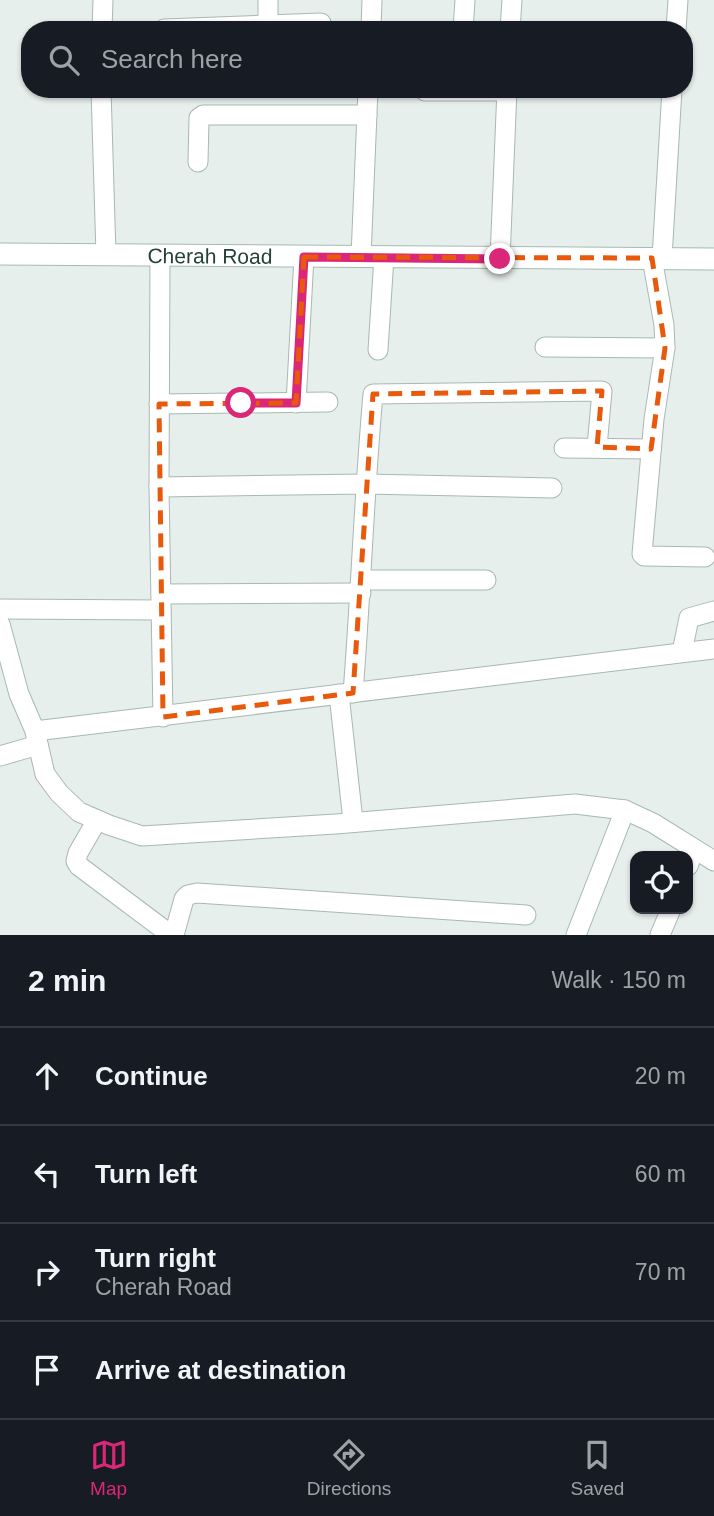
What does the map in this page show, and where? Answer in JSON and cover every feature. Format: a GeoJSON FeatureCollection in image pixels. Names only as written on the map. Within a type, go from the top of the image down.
{"type":"FeatureCollection","features":[{"type":"Feature","properties":{"kind":"street"},"geometry":{"type":"LineString","coordinates":[[102,21],[103,0]]}},
{"type":"Feature","properties":{"kind":"street"},"geometry":{"type":"LineString","coordinates":[[268,0],[268,21]]}},
{"type":"Feature","properties":{"kind":"street"},"geometry":{"type":"LineString","coordinates":[[371,21],[372,0]]}},
{"type":"Feature","properties":{"kind":"street"},"geometry":{"type":"LineString","coordinates":[[464,21],[465,0]]}},
{"type":"Feature","properties":{"kind":"street"},"geometry":{"type":"LineString","coordinates":[[511,21],[512,0]]}},
{"type":"Feature","properties":{"kind":"street"},"geometry":{"type":"LineString","coordinates":[[677,21],[678,0]]}},
{"type":"Feature","properties":{"kind":"street"},"geometry":{"type":"LineString","coordinates":[[101,98],[106,255]]}},
{"type":"Feature","properties":{"kind":"street"},"geometry":{"type":"LineString","coordinates":[[361,257],[368,98]]}},
{"type":"Feature","properties":{"kind":"street"},"geometry":{"type":"LineString","coordinates":[[500,259],[507,98]]}},
{"type":"Feature","properties":{"kind":"street"},"geometry":{"type":"LineString","coordinates":[[671,98],[657,258],[665,348],[651,449],[642,554],[705,557]]}},
{"type":"Feature","properties":{"kind":"street"},"geometry":{"type":"LineString","coordinates":[[198,162],[197,126],[203,115],[367,115]]}},
{"type":"Feature","properties":{"kind":"street","name":"Cherah Road"},"geometry":{"type":"LineString","coordinates":[[0,254],[714,259]]}},
{"type":"Feature","properties":{"kind":"street"},"geometry":{"type":"LineString","coordinates":[[160,255],[159,486],[163,717]]}},
{"type":"Feature","properties":{"kind":"street"},"geometry":{"type":"LineString","coordinates":[[296,403],[304,257]]}},
{"type":"Feature","properties":{"kind":"street"},"geometry":{"type":"LineString","coordinates":[[378,350],[384,257]]}},
{"type":"Feature","properties":{"kind":"street"},"geometry":{"type":"LineString","coordinates":[[545,347],[665,348]]}},
{"type":"Feature","properties":{"kind":"street"},"geometry":{"type":"LineString","coordinates":[[353,821],[346,693],[361,587],[365,484],[373,394],[602,391],[597,447]]}},
{"type":"Feature","properties":{"kind":"street"},"geometry":{"type":"LineString","coordinates":[[159,404],[328,402]]}},
{"type":"Feature","properties":{"kind":"street"},"geometry":{"type":"LineString","coordinates":[[564,448],[651,449]]}},
{"type":"Feature","properties":{"kind":"street"},"geometry":{"type":"LineString","coordinates":[[159,486],[365,484],[552,488]]}},
{"type":"Feature","properties":{"kind":"street"},"geometry":{"type":"LineString","coordinates":[[0,610],[486,580]]}},
{"type":"Feature","properties":{"kind":"street"},"geometry":{"type":"LineString","coordinates":[[681,652],[689,618],[714,611]]}},
{"type":"Feature","properties":{"kind":"street"},"geometry":{"type":"LineString","coordinates":[[0,624],[45,774],[59,793],[79,812],[142,836],[575,804],[625,810],[653,823],[683,851]]}},
{"type":"Feature","properties":{"kind":"street"},"geometry":{"type":"LineString","coordinates":[[0,756],[36,738],[163,717],[714,649]]}},
{"type":"Feature","properties":{"kind":"street"},"geometry":{"type":"LineString","coordinates":[[576,935],[625,810]]}},
{"type":"Feature","properties":{"kind":"street"},"geometry":{"type":"LineString","coordinates":[[97,820],[76,861],[173,935],[184,899],[197,893],[526,915]]}},
{"type":"Feature","properties":{"kind":"street"},"geometry":{"type":"LineString","coordinates":[[693,858],[714,861]]}},
{"type":"Feature","properties":{"kind":"street"},"geometry":{"type":"LineString","coordinates":[[660,935],[669,914]]}},
{"type":"Feature","properties":{"kind":"highlighted area"},"geometry":{"type":"Polygon","coordinates":[[[304,257],[652,258],[665,348],[651,449],[597,447],[602,391],[373,394],[353,693],[163,717],[159,404],[296,403],[304,257]]]}},
{"type":"Feature","properties":{"kind":"route"},"geometry":{"type":"LineString","coordinates":[[241,403],[296,403],[304,257],[500,259]]}}]}
